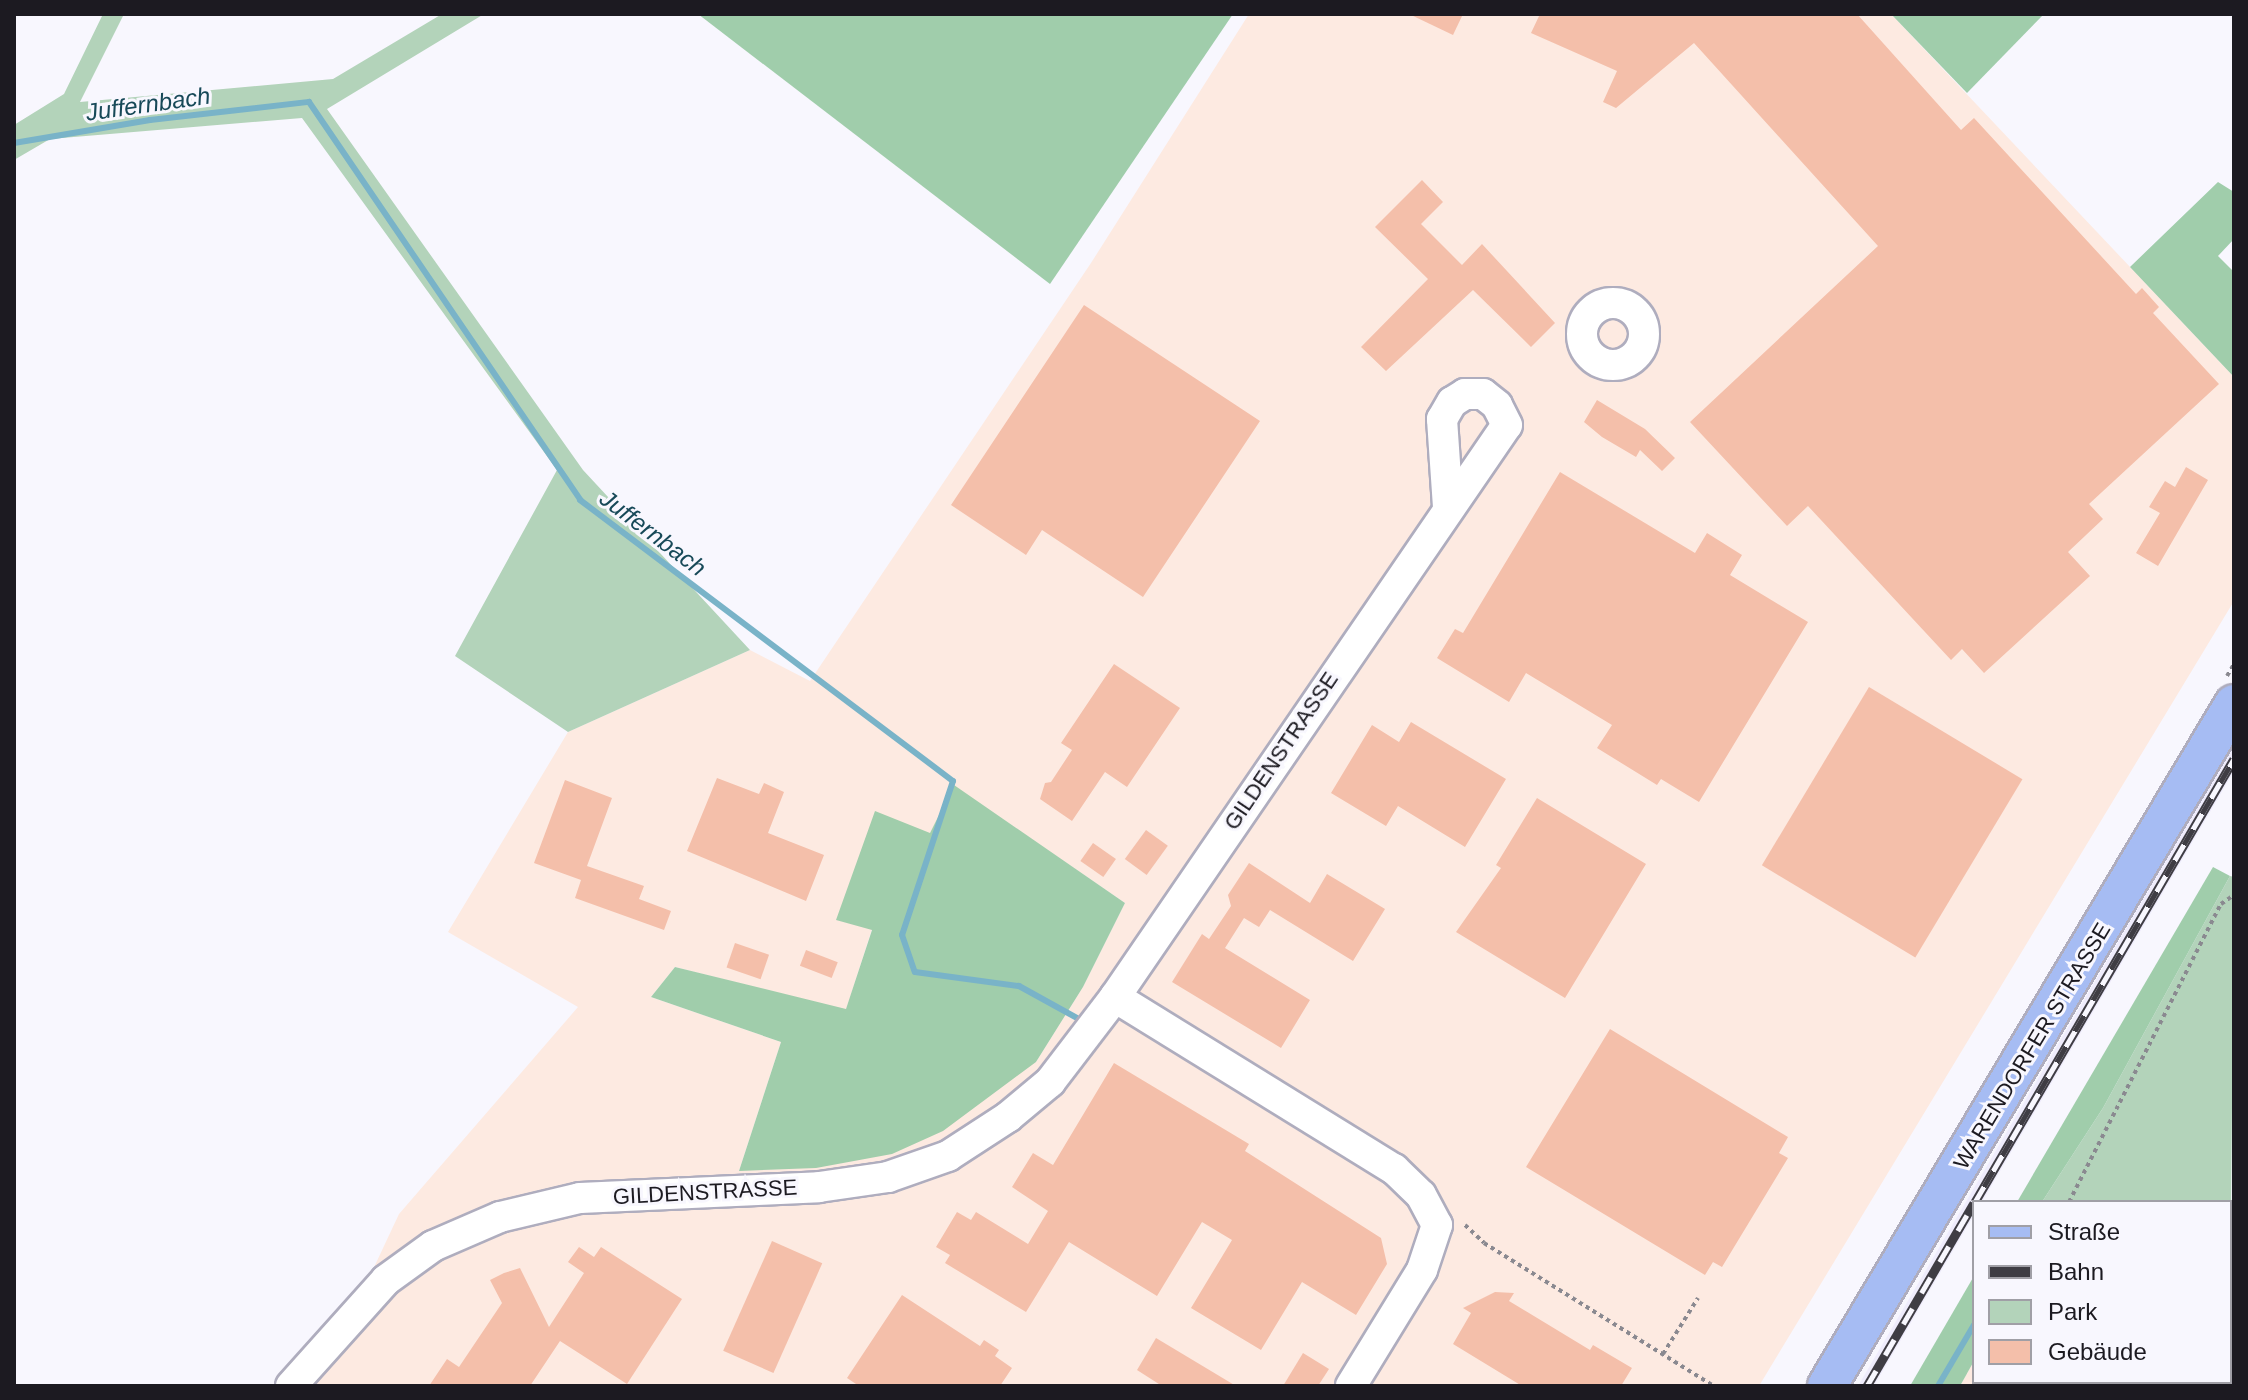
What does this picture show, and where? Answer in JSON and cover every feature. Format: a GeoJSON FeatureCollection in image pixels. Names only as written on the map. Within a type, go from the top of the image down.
{"type":"FeatureCollection","features":[{"type":"Feature","properties":{"kind":"main road","name":"WARENDORFER STRASSE"},"geometry":{"type":"LineString","coordinates":[[1827,1386],[2234,704]]}},
{"type":"Feature","properties":{"kind":"street","name":"GILDENSTRASSE"},"geometry":{"type":"LineString","coordinates":[[291,1386],[386,1280],[433,1246],[500,1217],[580,1198],[888,1177],[948,1156],[1050,1082],[1115,997],[1448,506]]}},
{"type":"Feature","properties":{"kind":"street"},"geometry":{"type":"LineString","coordinates":[[1115,997],[1394,1169],[1421,1195],[1437,1225],[1422,1270],[1351,1386]]}},
{"type":"Feature","properties":{"kind":"path"},"geometry":{"type":"LineString","coordinates":[[2070,1200],[2221,904],[2234,895]]}},
{"type":"Feature","properties":{"kind":"path"},"geometry":{"type":"LineString","coordinates":[[1465,1225],[1484,1243],[1714,1386]]}},
{"type":"Feature","properties":{"kind":"path"},"geometry":{"type":"LineString","coordinates":[[1663,1354],[1698,1298]]}},
{"type":"Feature","properties":{"kind":"shaded area"},"geometry":{"type":"Polygon","coordinates":[[[1249,14],[1891,14],[2234,377],[2234,601],[1759,1386],[312,1386],[331,1359],[399,1214],[578,1007],[448,932],[568,732],[750,650],[810,681],[1091,263],[1249,14]],[[954,786],[930,833],[837,920],[872,929],[846,1010],[675,967],[651,997],[781,1042],[739,1171],[1036,1062],[1083,987],[1125,903],[954,786]]]}},
{"type":"Feature","properties":{"kind":"shaded area"},"geometry":{"type":"Polygon","coordinates":[[[2234,744],[2234,771],[1983,1200],[1972,1200],[1972,1218],[1874,1386],[1858,1386],[2234,744]]]}},
{"type":"Feature","properties":{"kind":"shaded area"},"geometry":{"type":"Polygon","coordinates":[[[1972,1365],[1972,1384],[2088,1384],[1960,1386],[1972,1365]]]}},
{"type":"Feature","properties":{"kind":"green space"},"geometry":{"type":"Polygon","coordinates":[[[103,14],[124,14],[80,102],[333,79],[442,14],[484,14],[327,109],[583,470],[750,650],[568,732],[455,656],[557,470],[302,118],[50,139],[14,160],[14,125],[64,94],[103,14]]]}},
{"type":"Feature","properties":{"kind":"green space"},"geometry":{"type":"Polygon","coordinates":[[[698,14],[1233,14],[1050,284],[698,14]]]}},
{"type":"Feature","properties":{"kind":"green space"},"geometry":{"type":"Polygon","coordinates":[[[1891,14],[2044,14],[1967,93],[1891,14]]]}},
{"type":"Feature","properties":{"kind":"green space"},"geometry":{"type":"Polygon","coordinates":[[[2218,182],[2234,192],[2234,239],[2218,256],[2234,272],[2234,377],[2130,267],[2218,182]]]}},
{"type":"Feature","properties":{"kind":"green space"},"geometry":{"type":"Polygon","coordinates":[[[954,785],[1125,903],[1083,987],[1036,1062],[943,1131],[892,1154],[816,1168],[739,1171],[781,1042],[651,997],[675,967],[846,1009],[872,930],[836,920],[875,811],[930,833],[954,785]]]}},
{"type":"Feature","properties":{"kind":"green space"},"geometry":{"type":"Polygon","coordinates":[[[2213,867],[2230,876],[2103,1108],[2043,1200],[2018,1200],[2213,867]]]}},
{"type":"Feature","properties":{"kind":"green space"},"geometry":{"type":"Polygon","coordinates":[[[2230,876],[2234,877],[2231,1200],[2043,1200],[2103,1108],[2230,876]]]}},
{"type":"Feature","properties":{"kind":"green space"},"geometry":{"type":"Polygon","coordinates":[[[1972,1279],[1972,1365],[1960,1386],[1910,1386],[1972,1279]]]}},
{"type":"Feature","properties":{"kind":"building"},"geometry":{"type":"Polygon","coordinates":[[[1409,14],[1463,14],[1453,35],[1409,14]]]}},
{"type":"Feature","properties":{"kind":"building"},"geometry":{"type":"Polygon","coordinates":[[[1540,14],[1857,14],[1961,130],[1974,118],[2136,294],[2142,288],[2159,307],[2153,313],[2219,384],[2089,504],[2103,519],[2068,552],[2090,576],[1984,673],[1962,649],[1951,660],[1808,506],[1787,526],[1690,422],[1878,246],[1694,43],[1616,108],[1603,102],[1617,71],[1531,33],[1540,14]]]}},
{"type":"Feature","properties":{"kind":"building"},"geometry":{"type":"Polygon","coordinates":[[[1422,180],[1443,202],[1421,224],[1462,265],[1482,244],[1555,323],[1531,347],[1473,290],[1386,371],[1361,347],[1428,279],[1375,227],[1422,180]]]}},
{"type":"Feature","properties":{"kind":"building"},"geometry":{"type":"Polygon","coordinates":[[[1084,305],[1260,421],[1143,597],[1042,530],[1026,555],[951,505],[1084,305]]]}},
{"type":"Feature","properties":{"kind":"building"},"geometry":{"type":"Polygon","coordinates":[[[1597,400],[1645,429],[1675,458],[1662,471],[1640,450],[1636,457],[1602,437],[1584,422],[1597,400]]]}},
{"type":"Feature","properties":{"kind":"building"},"geometry":{"type":"Polygon","coordinates":[[[2186,467],[2208,480],[2158,566],[2136,553],[2160,513],[2149,507],[2165,481],[2175,487],[2186,467]]]}},
{"type":"Feature","properties":{"kind":"building"},"geometry":{"type":"Polygon","coordinates":[[[1560,472],[1695,553],[1707,533],[1742,555],[1730,575],[1808,622],[1699,802],[1661,779],[1657,785],[1597,748],[1612,725],[1526,673],[1509,702],[1437,658],[1455,629],[1463,633],[1560,472]]]}},
{"type":"Feature","properties":{"kind":"building"},"geometry":{"type":"Polygon","coordinates":[[[1114,664],[1180,708],[1127,787],[1105,772],[1072,821],[1040,799],[1045,783],[1051,782],[1072,750],[1061,743],[1114,664]]]}},
{"type":"Feature","properties":{"kind":"building"},"geometry":{"type":"Polygon","coordinates":[[[1869,687],[2022,779],[1915,957],[1762,865],[1869,687]]]}},
{"type":"Feature","properties":{"kind":"building"},"geometry":{"type":"Polygon","coordinates":[[[1411,722],[1506,779],[1465,847],[1398,806],[1386,826],[1331,793],[1372,725],[1399,742],[1411,722]]]}},
{"type":"Feature","properties":{"kind":"building"},"geometry":{"type":"Polygon","coordinates":[[[717,778],[759,794],[764,783],[784,792],[768,833],[824,855],[806,901],[687,851],[717,778]]]}},
{"type":"Feature","properties":{"kind":"building"},"geometry":{"type":"Polygon","coordinates":[[[565,780],[612,798],[587,866],[644,886],[639,899],[671,911],[664,930],[575,898],[581,880],[534,863],[565,780]]]}},
{"type":"Feature","properties":{"kind":"building"},"geometry":{"type":"Polygon","coordinates":[[[1537,798],[1646,864],[1565,998],[1456,932],[1501,868],[1496,865],[1537,798]]]}},
{"type":"Feature","properties":{"kind":"building"},"geometry":{"type":"Polygon","coordinates":[[[1146,830],[1168,846],[1147,875],[1125,859],[1146,830]]]}},
{"type":"Feature","properties":{"kind":"building"},"geometry":{"type":"Polygon","coordinates":[[[1093,843],[1116,859],[1103,877],[1080,861],[1093,843]]]}},
{"type":"Feature","properties":{"kind":"building"},"geometry":{"type":"Polygon","coordinates":[[[1249,863],[1310,903],[1327,874],[1385,909],[1353,961],[1270,910],[1259,927],[1244,918],[1225,948],[1310,1000],[1281,1048],[1172,982],[1202,934],[1209,939],[1231,906],[1228,895],[1249,863]]]}},
{"type":"Feature","properties":{"kind":"building"},"geometry":{"type":"Polygon","coordinates":[[[735,943],[769,955],[761,979],[727,968],[735,943]]]}},
{"type":"Feature","properties":{"kind":"building"},"geometry":{"type":"Polygon","coordinates":[[[806,950],[838,962],[832,978],[800,966],[806,950]]]}},
{"type":"Feature","properties":{"kind":"building"},"geometry":{"type":"Polygon","coordinates":[[[1610,1029],[1788,1137],[1779,1153],[1788,1158],[1722,1267],[1713,1262],[1705,1275],[1526,1167],[1610,1029]]]}},
{"type":"Feature","properties":{"kind":"building"},"geometry":{"type":"Polygon","coordinates":[[[1114,1063],[1249,1144],[1245,1151],[1381,1238],[1387,1264],[1356,1315],[1302,1282],[1261,1350],[1191,1308],[1232,1240],[1202,1222],[1157,1296],[1069,1242],[1026,1312],[945,1263],[950,1255],[936,1247],[957,1212],[971,1220],[976,1212],[1028,1244],[1048,1211],[1012,1187],[1033,1153],[1053,1165],[1114,1063]]]}},
{"type":"Feature","properties":{"kind":"building"},"geometry":{"type":"Polygon","coordinates":[[[772,1241],[822,1263],[773,1373],[723,1351],[772,1241]]]}},
{"type":"Feature","properties":{"kind":"building"},"geometry":{"type":"Polygon","coordinates":[[[579,1247],[594,1257],[601,1247],[682,1299],[627,1384],[560,1341],[530,1386],[429,1386],[447,1359],[459,1367],[502,1303],[490,1280],[504,1273],[520,1268],[549,1327],[584,1273],[568,1262],[579,1247]]]}},
{"type":"Feature","properties":{"kind":"building"},"geometry":{"type":"Polygon","coordinates":[[[1495,1292],[1514,1293],[1509,1301],[1590,1350],[1593,1345],[1632,1368],[1621,1386],[1522,1386],[1453,1344],[1471,1313],[1463,1308],[1495,1292]]]}},
{"type":"Feature","properties":{"kind":"building"},"geometry":{"type":"Polygon","coordinates":[[[902,1295],[980,1346],[984,1340],[999,1350],[995,1356],[1012,1368],[1000,1386],[859,1386],[847,1378],[902,1295]]]}},
{"type":"Feature","properties":{"kind":"building"},"geometry":{"type":"Polygon","coordinates":[[[1156,1338],[1236,1386],[1162,1386],[1137,1370],[1156,1338]]]}},
{"type":"Feature","properties":{"kind":"building"},"geometry":{"type":"Polygon","coordinates":[[[1303,1353],[1329,1369],[1318,1386],[1283,1386],[1303,1353]]]}},
{"type":"Feature","properties":{"kind":"waterway","name":"Juffernbach"},"geometry":{"type":"LineString","coordinates":[[14,143],[150,120],[309,102],[580,500],[953,781],[902,935],[915,972],[1019,986],[1077,1018]]}},
{"type":"Feature","properties":{"kind":"waterway","name":"Juffernbach"},"geometry":{"type":"LineString","coordinates":[[1938,1386],[1972,1328]]}},
{"type":"Feature","properties":{"kind":"railway"},"geometry":{"type":"LineString","coordinates":[[1976,1200],[2234,759]]}},
{"type":"Feature","properties":{"kind":"railway"},"geometry":{"type":"LineString","coordinates":[[1867,1386],[1972,1206]]}}]}
